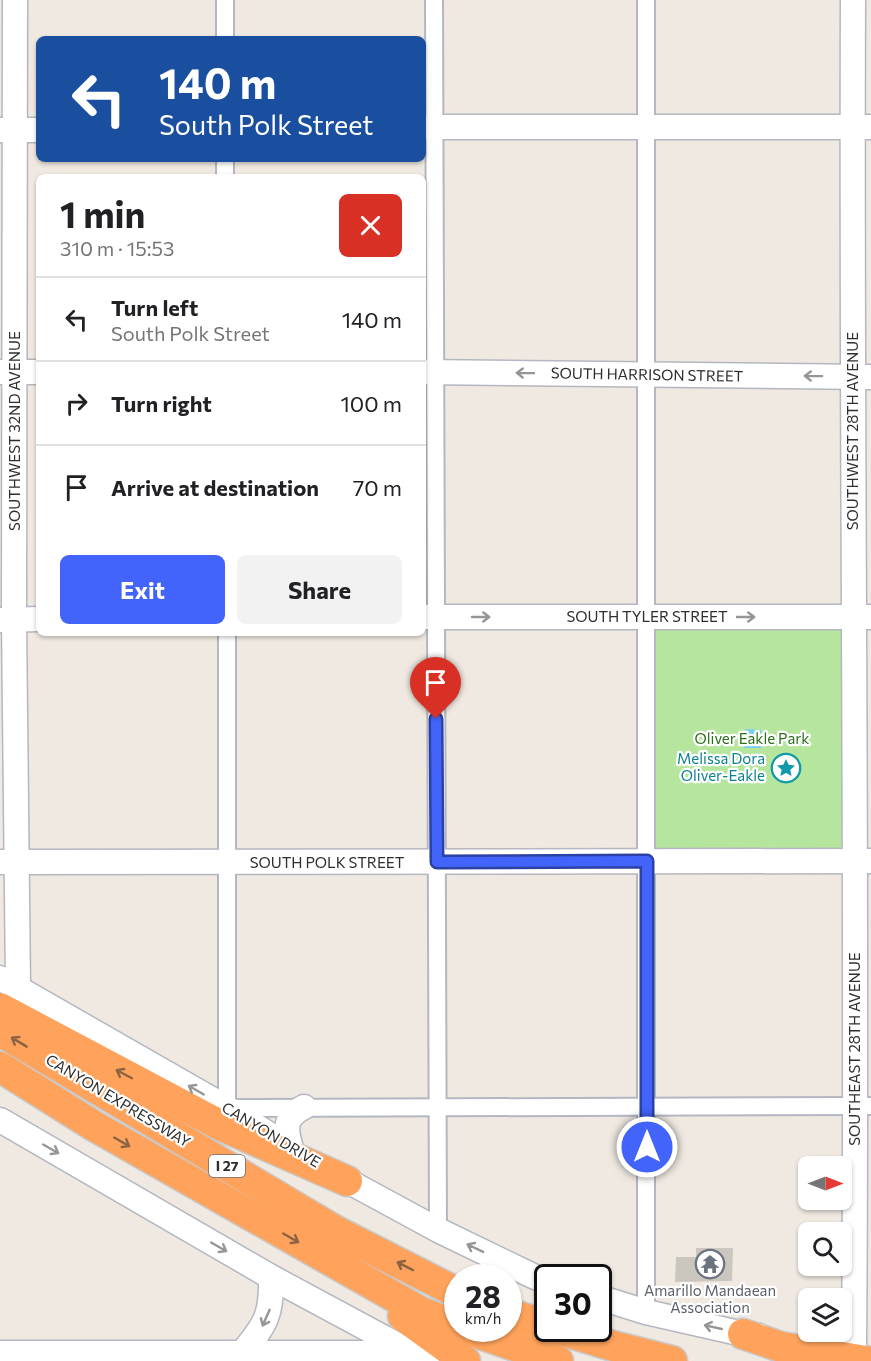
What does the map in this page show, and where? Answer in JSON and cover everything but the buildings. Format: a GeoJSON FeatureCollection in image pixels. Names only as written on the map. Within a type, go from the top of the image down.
{"type":"FeatureCollection","features":[{"type":"Feature","properties":{"kind":"highway"},"geometry":{"type":"LineString","coordinates":[[6,991],[220,1125],[348,1181]]}},
{"type":"Feature","properties":{"kind":"highway","name":"CANYON EXPRESSWAY"},"geometry":{"type":"LineString","coordinates":[[0,1031],[334,1230],[444,1286]]}},
{"type":"Feature","properties":{"kind":"highway","name":"I 27"},"geometry":{"type":"LineString","coordinates":[[0,1067],[94,1126],[421,1312],[444,1321]]}},
{"type":"Feature","properties":{"kind":"highway"},"geometry":{"type":"LineString","coordinates":[[0,1088],[94,1126]]}},
{"type":"Feature","properties":{"kind":"highway"},"geometry":{"type":"LineString","coordinates":[[324,1257],[465,1361]]}},
{"type":"Feature","properties":{"kind":"highway"},"geometry":{"type":"LineString","coordinates":[[743,1334],[781,1347],[864,1351]]}},
{"type":"Feature","properties":{"kind":"highway"},"geometry":{"type":"LineString","coordinates":[[503,1342],[558,1361]]}},
{"type":"Feature","properties":{"kind":"highway"},"geometry":{"type":"LineString","coordinates":[[600,1342],[672,1361]]}},
{"type":"Feature","properties":{"kind":"main road","name":"SOUTHWEST 32ND AVENUE"},"geometry":{"type":"LineString","coordinates":[[6,991],[9,862],[7,620],[18,372],[18,130],[15,0]]}},
{"type":"Feature","properties":{"kind":"main road","name":"SOUTHWEST 28TH AVENUE"},"geometry":{"type":"LineString","coordinates":[[853,0],[862,127],[863,861]]}},
{"type":"Feature","properties":{"kind":"main road"},"geometry":{"type":"LineString","coordinates":[[428,127],[862,127]]}},
{"type":"Feature","properties":{"kind":"main road","name":"SOUTH HARRISON STREET"},"geometry":{"type":"LineString","coordinates":[[429,372],[862,377]]}},
{"type":"Feature","properties":{"kind":"main road","name":"SOUTH TYLER STREET"},"geometry":{"type":"LineString","coordinates":[[430,617],[862,617]]}},
{"type":"Feature","properties":{"kind":"main road"},"geometry":{"type":"LineString","coordinates":[[7,620],[36,619]]}},
{"type":"Feature","properties":{"kind":"main road","name":"SOUTH POLK STREET"},"geometry":{"type":"LineString","coordinates":[[9,862],[863,861]]}},
{"type":"Feature","properties":{"kind":"main road","name":"SOUTHEAST 28TH AVENUE"},"geometry":{"type":"LineString","coordinates":[[863,861],[864,1351]]}},
{"type":"Feature","properties":{"kind":"main road","name":"CANYON DRIVE"},"geometry":{"type":"LineString","coordinates":[[6,991],[227,1108],[348,1181],[438,1230],[534,1277]]}},
{"type":"Feature","properties":{"kind":"main road"},"geometry":{"type":"LineString","coordinates":[[291,1148],[286,1128],[295,1112],[304,1107]]}},
{"type":"Feature","properties":{"kind":"main road"},"geometry":{"type":"LineString","coordinates":[[0,1120],[271,1277],[420,1357]]}},
{"type":"Feature","properties":{"kind":"main road"},"geometry":{"type":"LineString","coordinates":[[234,1356],[259,1332],[270,1310],[271,1277]]}},
{"type":"Feature","properties":{"kind":"main road"},"geometry":{"type":"LineString","coordinates":[[612,1301],[646,1312],[743,1334]]}},
{"type":"Feature","properties":{"kind":"main road"},"geometry":{"type":"LineString","coordinates":[[10,1356],[420,1357]]}},
{"type":"Feature","properties":{"kind":"street"},"geometry":{"type":"LineString","coordinates":[[225,0],[225,36]]}},
{"type":"Feature","properties":{"kind":"street"},"geometry":{"type":"LineString","coordinates":[[434,0],[428,127],[430,617],[437,862],[438,1230]]}},
{"type":"Feature","properties":{"kind":"street"},"geometry":{"type":"LineString","coordinates":[[646,0],[646,1312]]}},
{"type":"Feature","properties":{"kind":"street"},"geometry":{"type":"LineString","coordinates":[[227,636],[227,1108],[863,1106]]}},
{"type":"Feature","properties":{"kind":"green space","name":"Oliver Eakle Park"},"geometry":{"type":"Polygon","coordinates":[[[655,626],[847,626],[848,852],[656,853],[655,626]]]}},
{"type":"Feature","properties":{"kind":"water"},"geometry":{"type":"Polygon","coordinates":[[[745,729],[761,730],[761,748],[744,748],[745,729]]]}},
{"type":"Feature","properties":{"kind":"place","name":"Melissa Dora Oliver-Eakle"},"geometry":{"type":"Point","coordinates":[786,768]}},
{"type":"Feature","properties":{"kind":"place","name":"Amarillo Mandaean Association"},"geometry":{"type":"Point","coordinates":[710,1264]}},
{"type":"Feature","properties":{"kind":"route"},"geometry":{"type":"LineString","coordinates":[[436,719],[437,862],[647,861],[647,1147]]}}]}
